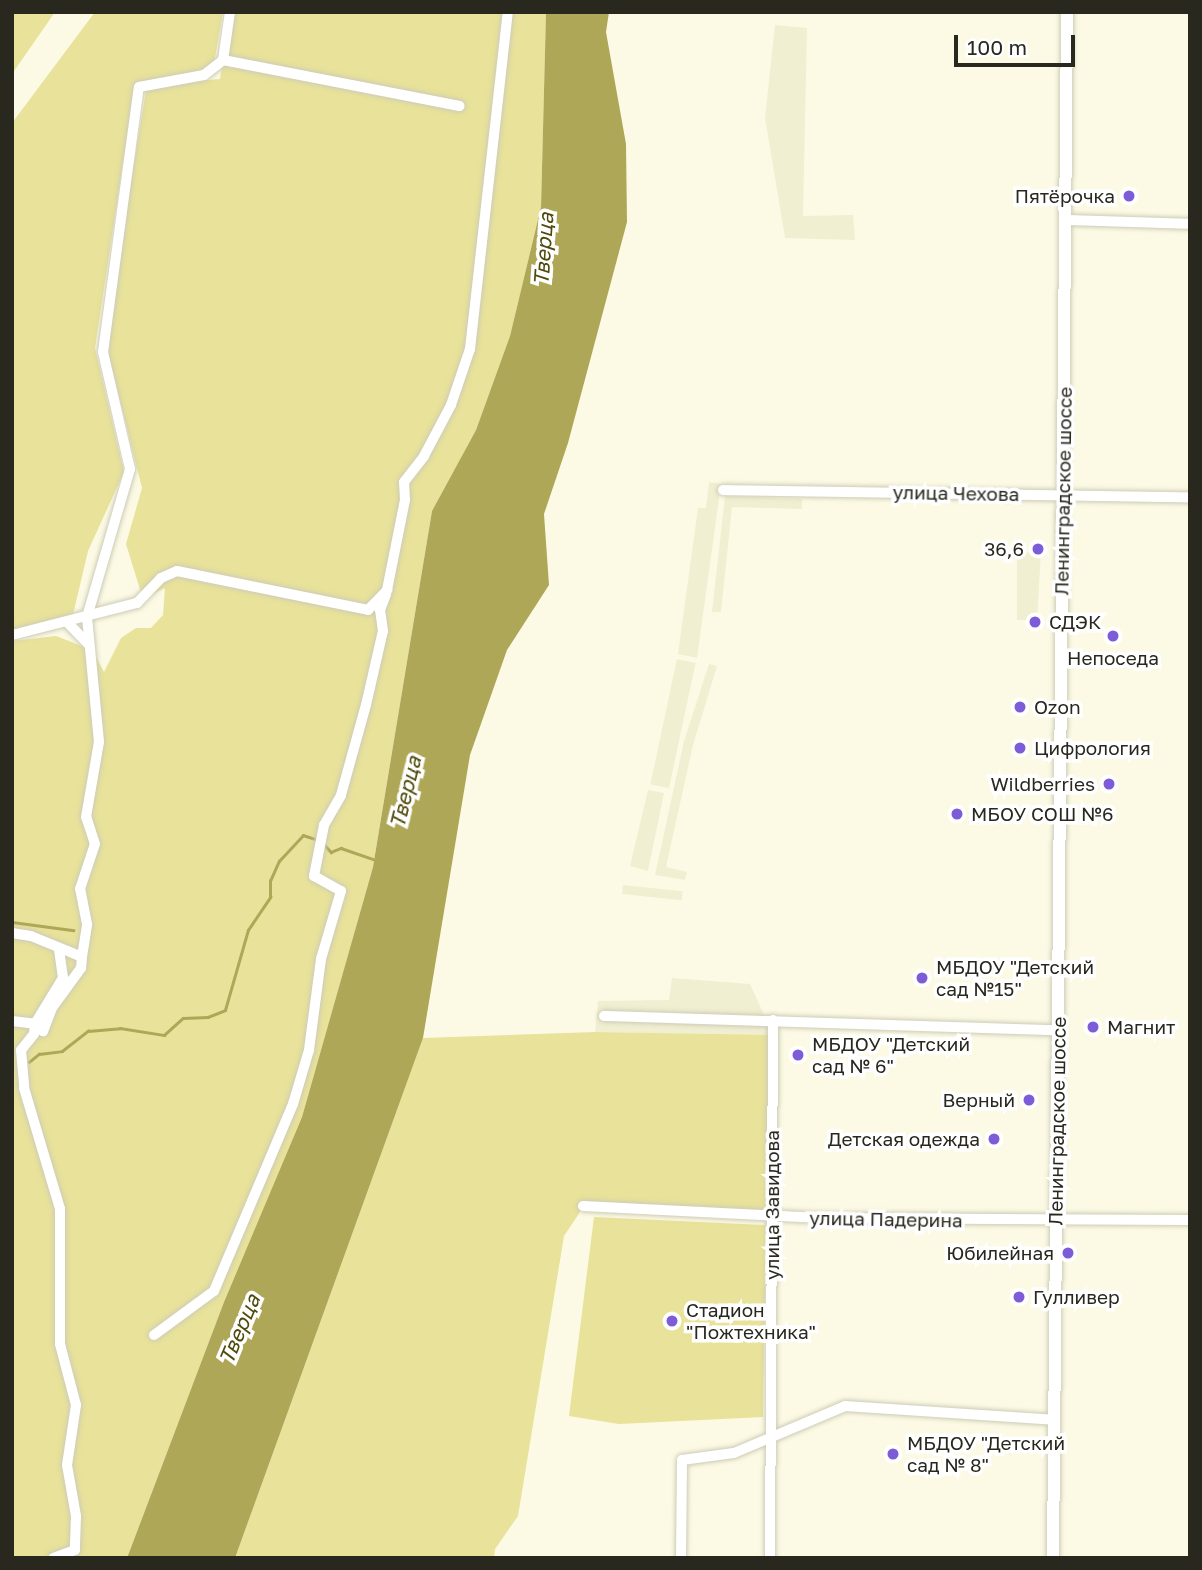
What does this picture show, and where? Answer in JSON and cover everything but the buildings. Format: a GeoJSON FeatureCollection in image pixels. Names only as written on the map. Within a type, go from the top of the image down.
{"type":"FeatureCollection","features":[{"type":"Feature","properties":{"kind":"main road","name":"Ленинградское шоссе"},"geometry":{"type":"LineString","coordinates":[[1053,1558],[1067,12]]}},
{"type":"Feature","properties":{"kind":"street"},"geometry":{"type":"LineString","coordinates":[[12,1021],[35,1024],[43,1031],[52,1008],[81,968],[87,925],[80,889],[95,844],[86,817],[99,742],[87,617],[130,469],[103,352],[139,87],[204,75],[223,60],[230,12]]}},
{"type":"Feature","properties":{"kind":"street"},"geometry":{"type":"LineString","coordinates":[[154,1335],[214,1291],[293,1104],[309,1050],[321,959],[341,891],[314,876],[324,825],[341,795],[383,631],[380,610],[387,590],[405,500],[404,482],[424,456],[451,405],[470,349],[508,12]]}},
{"type":"Feature","properties":{"kind":"street"},"geometry":{"type":"LineString","coordinates":[[223,60],[460,106]]}},
{"type":"Feature","properties":{"kind":"street"},"geometry":{"type":"LineString","coordinates":[[1065,220],[1190,223]]}},
{"type":"Feature","properties":{"kind":"street","name":"улица Чехова"},"geometry":{"type":"LineString","coordinates":[[723,490],[1190,497]]}},
{"type":"Feature","properties":{"kind":"street"},"geometry":{"type":"LineString","coordinates":[[12,635],[137,603],[161,578],[177,571],[368,610],[387,590]]}},
{"type":"Feature","properties":{"kind":"street"},"geometry":{"type":"LineString","coordinates":[[67,622],[89,646]]}},
{"type":"Feature","properties":{"kind":"street"},"geometry":{"type":"LineString","coordinates":[[12,933],[82,957]]}},
{"type":"Feature","properties":{"kind":"street"},"geometry":{"type":"LineString","coordinates":[[53,1558],[75,1550],[76,1516],[67,1465],[76,1405],[60,1344],[60,1209],[24,1088],[21,1051],[34,1034],[35,1024],[63,978],[59,948]]}},
{"type":"Feature","properties":{"kind":"street"},"geometry":{"type":"LineString","coordinates":[[604,1016],[1058,1030]]}},
{"type":"Feature","properties":{"kind":"street","name":"улица Завидова"},"geometry":{"type":"LineString","coordinates":[[770,1558],[773,1020]]}},
{"type":"Feature","properties":{"kind":"street","name":"улица Падерина"},"geometry":{"type":"LineString","coordinates":[[583,1206],[772,1217],[1190,1220]]}},
{"type":"Feature","properties":{"kind":"street"},"geometry":{"type":"LineString","coordinates":[[681,1558],[682,1460],[734,1453],[771,1435],[845,1406],[1054,1420]]}},
{"type":"Feature","properties":{"kind":"shaded area"},"geometry":{"type":"Polygon","coordinates":[[[12,12],[55,12],[12,74],[12,12]]]}},
{"type":"Feature","properties":{"kind":"shaded area"},"geometry":{"type":"Polygon","coordinates":[[[95,12],[223,12],[213,69],[135,83],[95,348],[124,472],[88,551],[72,619],[12,630],[12,123],[95,12]]]}},
{"type":"Feature","properties":{"kind":"shaded area"},"geometry":{"type":"Polygon","coordinates":[[[231,12],[546,12],[541,207],[510,336],[476,430],[432,511],[373,867],[302,1117],[224,1302],[127,1558],[12,1558],[12,641],[56,636],[92,650],[104,672],[121,638],[136,628],[151,628],[163,615],[165,588],[143,599],[126,544],[142,488],[108,353],[120,249],[147,85],[220,79],[231,12]]]}},
{"type":"Feature","properties":{"kind":"shaded area"},"geometry":{"type":"Polygon","coordinates":[[[775,25],[807,28],[803,216],[853,215],[855,240],[785,238],[765,118],[775,25]]]}},
{"type":"Feature","properties":{"kind":"shaded area"},"geometry":{"type":"Polygon","coordinates":[[[709,482],[721,484],[697,658],[678,654],[698,508],[706,508],[709,482]]]}},
{"type":"Feature","properties":{"kind":"shaded area"},"geometry":{"type":"Polygon","coordinates":[[[725,496],[802,499],[802,509],[732,507],[721,612],[712,612],[725,496]]]}},
{"type":"Feature","properties":{"kind":"shaded area"},"geometry":{"type":"Polygon","coordinates":[[[1017,552],[1041,553],[1037,620],[1017,620],[1017,552]]]}},
{"type":"Feature","properties":{"kind":"shaded area"},"geometry":{"type":"Polygon","coordinates":[[[677,659],[696,663],[669,788],[650,784],[677,659]]]}},
{"type":"Feature","properties":{"kind":"shaded area"},"geometry":{"type":"Polygon","coordinates":[[[709,664],[717,666],[693,745],[666,867],[687,872],[685,880],[655,875],[684,741],[709,664]]]}},
{"type":"Feature","properties":{"kind":"shaded area"},"geometry":{"type":"Polygon","coordinates":[[[648,790],[664,793],[648,871],[630,866],[648,790]]]}},
{"type":"Feature","properties":{"kind":"shaded area"},"geometry":{"type":"Polygon","coordinates":[[[623,885],[683,891],[682,900],[622,894],[623,885]]]}},
{"type":"Feature","properties":{"kind":"shaded area"},"geometry":{"type":"Polygon","coordinates":[[[672,978],[750,984],[773,1035],[595,1032],[598,1001],[669,1000],[672,978]]]}},
{"type":"Feature","properties":{"kind":"shaded area"},"geometry":{"type":"Polygon","coordinates":[[[595,1032],[773,1035],[772,1217],[584,1206],[564,1236],[518,1516],[495,1549],[494,1558],[235,1558],[423,1038],[595,1032]]]}},
{"type":"Feature","properties":{"kind":"shaded area","name":"Стадион \"Пожтехника\""},"geometry":{"type":"Polygon","coordinates":[[[594,1217],[766,1225],[763,1417],[619,1424],[569,1416],[594,1217]]]}},
{"type":"Feature","properties":{"kind":"water","name":"Тверца"},"geometry":{"type":"Polygon","coordinates":[[[546,12],[609,12],[606,32],[626,144],[627,222],[568,443],[544,514],[549,585],[507,650],[470,755],[423,1038],[235,1558],[127,1558],[224,1302],[302,1117],[373,867],[432,511],[476,430],[510,336],[541,207],[546,12]]]}},
{"type":"Feature","properties":{"kind":"waterway"},"geometry":{"type":"LineString","coordinates":[[29,1062],[39,1054],[62,1051],[88,1031],[120,1028],[164,1035],[183,1018],[208,1017],[225,1010],[248,930],[270,897],[270,881],[279,861],[303,835],[318,840]]}},
{"type":"Feature","properties":{"kind":"waterway"},"geometry":{"type":"LineString","coordinates":[[324,844],[331,852],[341,848],[375,860]]}},
{"type":"Feature","properties":{"kind":"waterway"},"geometry":{"type":"LineString","coordinates":[[12,922],[73,930]]}},
{"type":"Feature","properties":{"kind":"place","name":"Пятёрочка"},"geometry":{"type":"Point","coordinates":[1129,196]}},
{"type":"Feature","properties":{"kind":"place","name":"36,6"},"geometry":{"type":"Point","coordinates":[1038,549]}},
{"type":"Feature","properties":{"kind":"place","name":"СДЭК"},"geometry":{"type":"Point","coordinates":[1035,622]}},
{"type":"Feature","properties":{"kind":"place","name":"Непоседа"},"geometry":{"type":"Point","coordinates":[1113,636]}},
{"type":"Feature","properties":{"kind":"place","name":"Ozon"},"geometry":{"type":"Point","coordinates":[1020,707]}},
{"type":"Feature","properties":{"kind":"place","name":"Цифрология"},"geometry":{"type":"Point","coordinates":[1020,748]}},
{"type":"Feature","properties":{"kind":"place","name":"Wildberries"},"geometry":{"type":"Point","coordinates":[1109,784]}},
{"type":"Feature","properties":{"kind":"place","name":"МБОУ СОШ №6"},"geometry":{"type":"Point","coordinates":[957,814]}},
{"type":"Feature","properties":{"kind":"place","name":"МБДОУ \"Детский сад №15\""},"geometry":{"type":"Point","coordinates":[922,978]}},
{"type":"Feature","properties":{"kind":"place","name":"Магнит"},"geometry":{"type":"Point","coordinates":[1093,1027]}},
{"type":"Feature","properties":{"kind":"place","name":"МБДОУ \"Детский сад № 6\""},"geometry":{"type":"Point","coordinates":[798,1055]}},
{"type":"Feature","properties":{"kind":"place","name":"Верный"},"geometry":{"type":"Point","coordinates":[1029,1100]}},
{"type":"Feature","properties":{"kind":"place","name":"Детская одежда"},"geometry":{"type":"Point","coordinates":[994,1139]}},
{"type":"Feature","properties":{"kind":"place","name":"Юбилейная"},"geometry":{"type":"Point","coordinates":[1068,1253]}},
{"type":"Feature","properties":{"kind":"place","name":"Гулливер"},"geometry":{"type":"Point","coordinates":[1019,1297]}},
{"type":"Feature","properties":{"kind":"place","name":"Стадион \"Пожтехника\""},"geometry":{"type":"Point","coordinates":[672,1321]}},
{"type":"Feature","properties":{"kind":"place","name":"МБДОУ \"Детский сад № 8\""},"geometry":{"type":"Point","coordinates":[893,1454]}}]}
